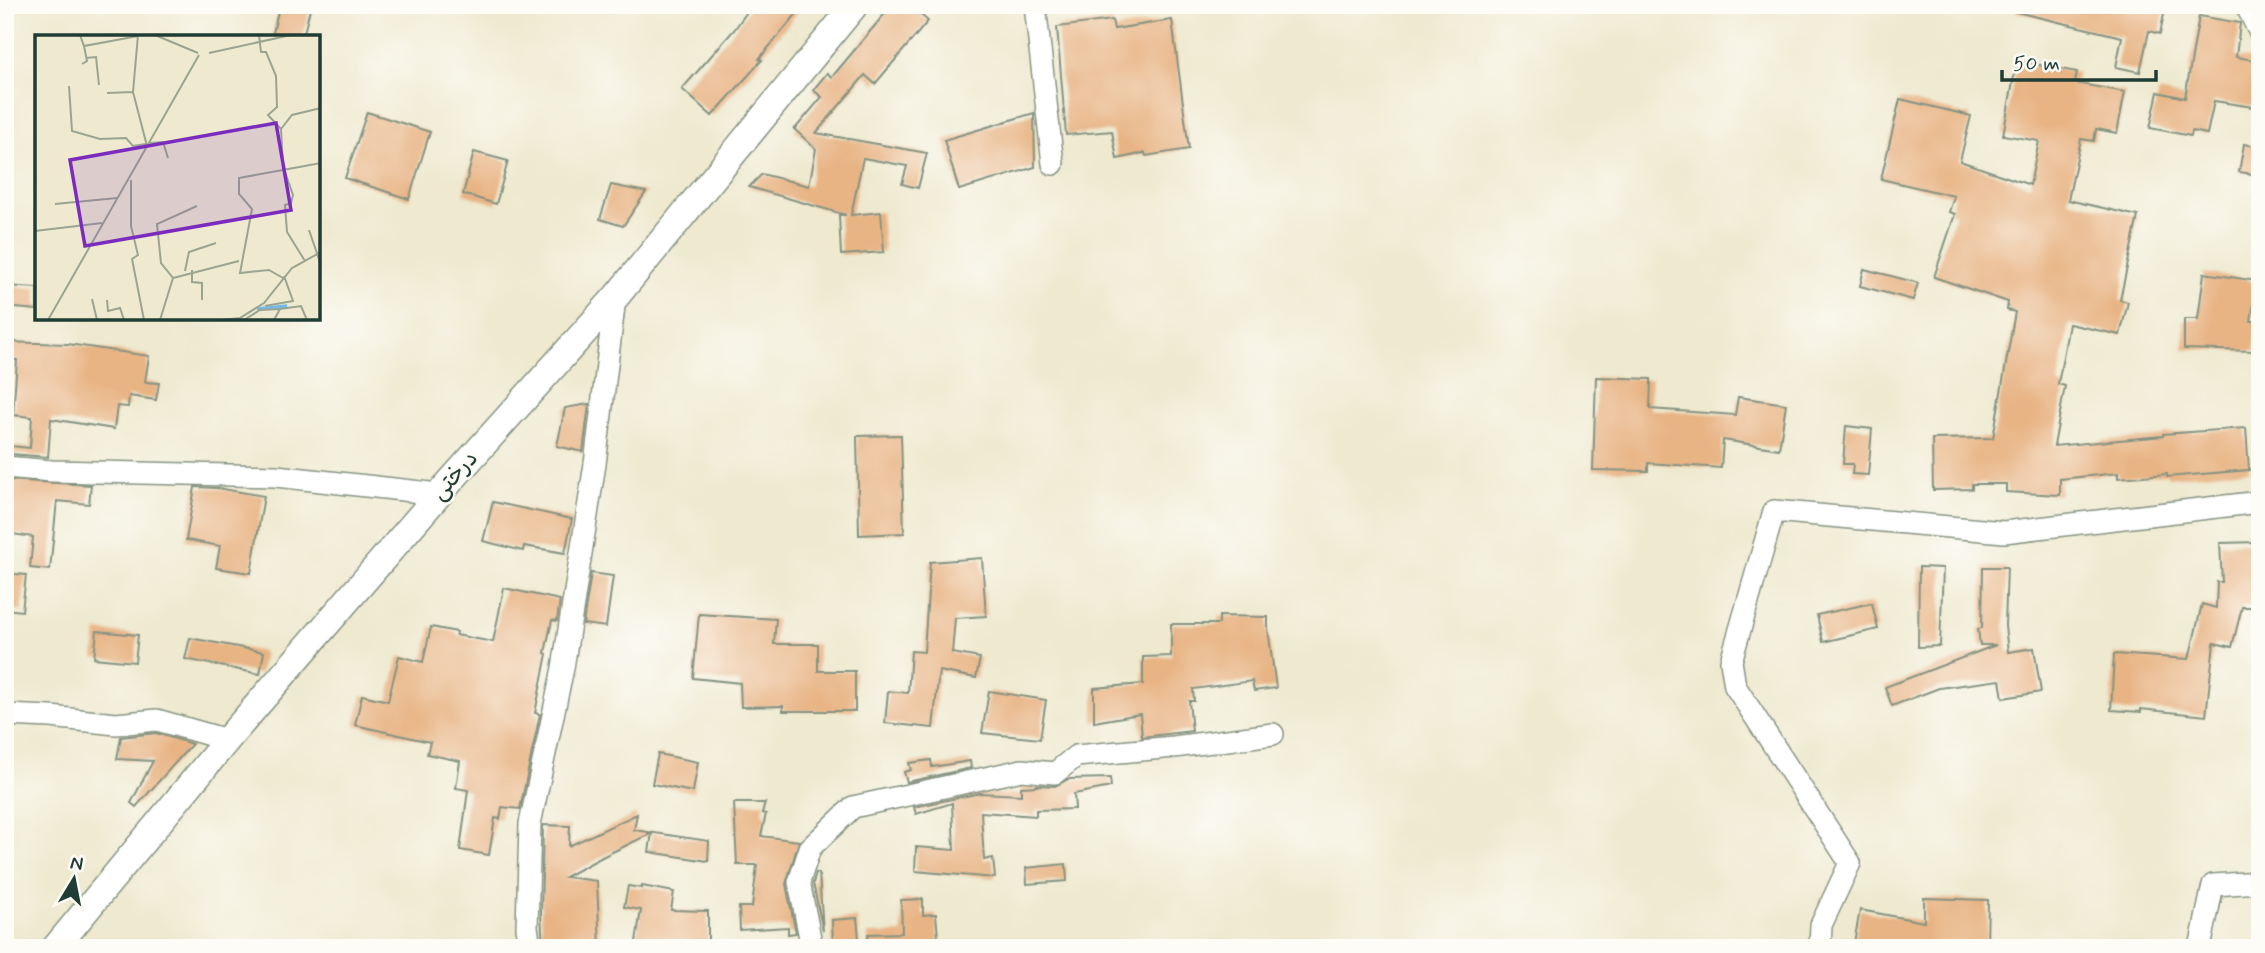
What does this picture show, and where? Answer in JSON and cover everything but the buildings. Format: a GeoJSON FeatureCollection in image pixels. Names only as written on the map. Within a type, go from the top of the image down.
{"type":"FeatureCollection","features":[{"type":"Feature","properties":{"kind":"street","name":"درختی"},"geometry":{"type":"LineString","coordinates":[[55,948],[227,740],[439,494],[615,298],[855,5]]}},
{"type":"Feature","properties":{"kind":"street"},"geometry":{"type":"LineString","coordinates":[[1035,5],[1053,164]]}},
{"type":"Feature","properties":{"kind":"street"},"geometry":{"type":"LineString","coordinates":[[2246,5],[2260,33]]}},
{"type":"Feature","properties":{"kind":"street"},"geometry":{"type":"LineString","coordinates":[[530,948],[527,928],[530,824],[565,654],[595,464],[615,298]]}},
{"type":"Feature","properties":{"kind":"street"},"geometry":{"type":"LineString","coordinates":[[5,467],[52,471],[276,476],[439,494]]}},
{"type":"Feature","properties":{"kind":"street"},"geometry":{"type":"LineString","coordinates":[[1820,948],[1821,925],[1850,863],[1735,686],[1731,661],[1774,511],[2004,532],[2260,502]]}},
{"type":"Feature","properties":{"kind":"street"},"geometry":{"type":"LineString","coordinates":[[5,715],[116,724],[157,720],[227,740]]}},
{"type":"Feature","properties":{"kind":"street"},"geometry":{"type":"LineString","coordinates":[[812,948],[799,882],[810,848],[853,807],[1022,770],[1055,773],[1076,755],[1174,747],[1273,734]]}},
{"type":"Feature","properties":{"kind":"street"},"geometry":{"type":"LineString","coordinates":[[2200,948],[2213,885],[2260,882]]}}]}
